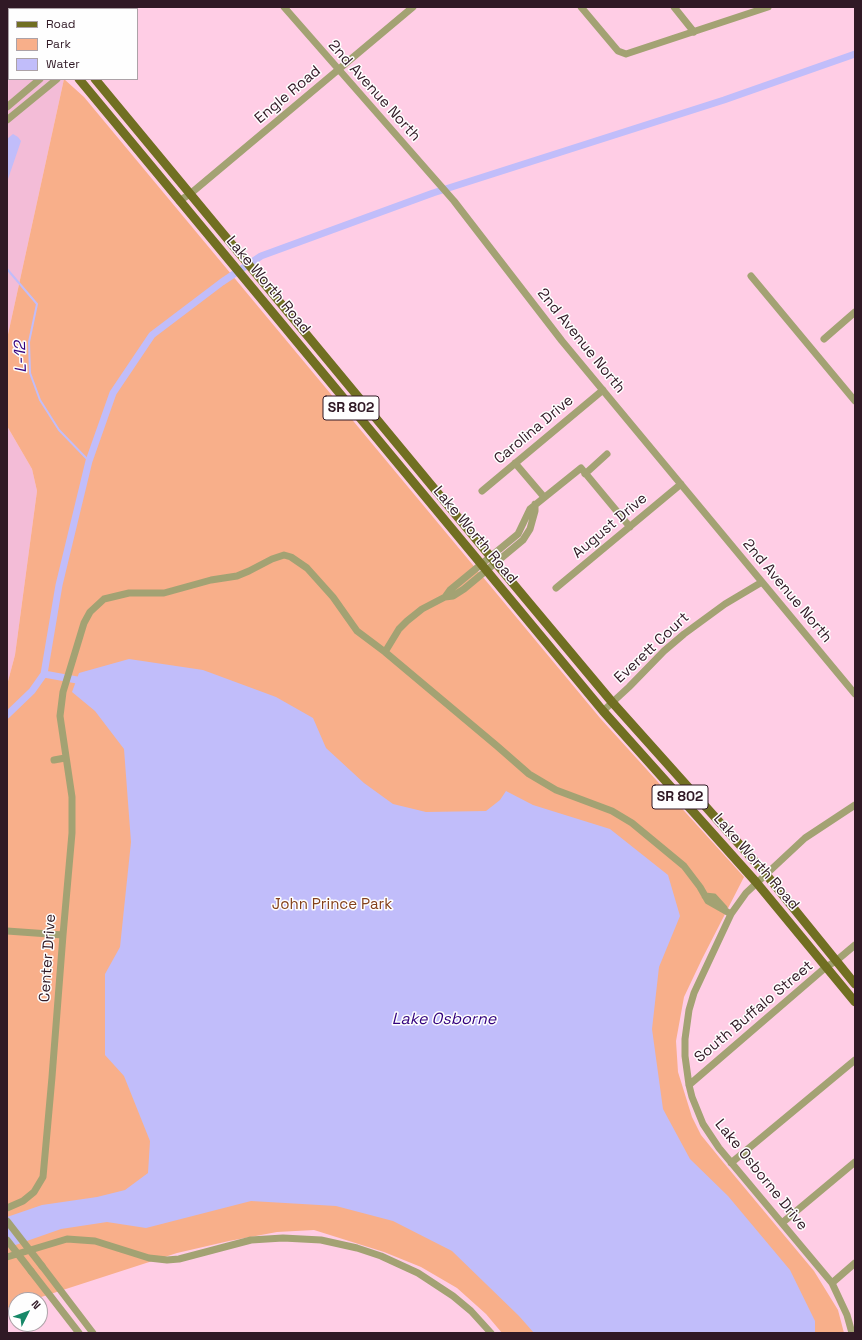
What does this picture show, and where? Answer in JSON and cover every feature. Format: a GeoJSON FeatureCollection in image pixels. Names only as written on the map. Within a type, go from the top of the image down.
{"type":"FeatureCollection","features":[{"type":"Feature","properties":{"kind":"main road","name":"Lake Worth Road"},"geometry":{"type":"LineString","coordinates":[[80,80],[603,711],[756,882],[855,1002]]}},
{"type":"Feature","properties":{"kind":"main road","name":"Lake Worth Road"},"geometry":{"type":"LineString","coordinates":[[96,80],[612,702],[765,874],[855,984]]}},
{"type":"Feature","properties":{"kind":"main road"},"geometry":{"type":"LineString","coordinates":[[278,319],[289,326],[311,348],[323,354]]}},
{"type":"Feature","properties":{"kind":"street","name":"2nd Avenue North"},"geometry":{"type":"LineString","coordinates":[[284,7],[454,201],[562,341],[855,694]]}},
{"type":"Feature","properties":{"kind":"street","name":"Engle Road"},"geometry":{"type":"LineString","coordinates":[[179,201],[190,194],[413,7]]}},
{"type":"Feature","properties":{"kind":"street"},"geometry":{"type":"LineString","coordinates":[[581,7],[618,51],[622,53],[631,53],[768,7]]}},
{"type":"Feature","properties":{"kind":"street"},"geometry":{"type":"LineString","coordinates":[[674,7],[694,32]]}},
{"type":"Feature","properties":{"kind":"street"},"geometry":{"type":"LineString","coordinates":[[7,107],[39,80]]}},
{"type":"Feature","properties":{"kind":"street"},"geometry":{"type":"LineString","coordinates":[[7,120],[56,80]]}},
{"type":"Feature","properties":{"kind":"street"},"geometry":{"type":"LineString","coordinates":[[751,276],[855,401]]}},
{"type":"Feature","properties":{"kind":"street"},"geometry":{"type":"LineString","coordinates":[[824,339],[855,312]]}},
{"type":"Feature","properties":{"kind":"street","name":"Carolina Drive"},"geometry":{"type":"LineString","coordinates":[[482,490],[603,390]]}},
{"type":"Feature","properties":{"kind":"street"},"geometry":{"type":"LineString","coordinates":[[585,474],[607,454]]}},
{"type":"Feature","properties":{"kind":"street"},"geometry":{"type":"LineString","coordinates":[[515,463],[544,497]]}},
{"type":"Feature","properties":{"kind":"street"},"geometry":{"type":"LineString","coordinates":[[630,527],[580,468],[530,509],[518,534],[493,560],[483,567],[453,596],[444,597],[422,609],[407,621],[399,629],[385,652],[529,774],[556,790],[612,811],[632,822],[684,866],[705,896],[714,897],[730,914]]}},
{"type":"Feature","properties":{"kind":"street","name":"August Drive"},"geometry":{"type":"LineString","coordinates":[[556,588],[681,484]]}},
{"type":"Feature","properties":{"kind":"street","name":"Center Drive"},"geometry":{"type":"LineString","coordinates":[[7,1208],[23,1201],[34,1192],[43,1177],[72,833],[72,797],[65,758],[60,716],[63,692],[84,623],[90,612],[104,599],[129,593],[164,593],[211,580],[237,576],[284,555],[298,560],[307,568],[333,597],[357,631],[385,652]]}},
{"type":"Feature","properties":{"kind":"street","name":"Everett Court"},"geometry":{"type":"LineString","coordinates":[[603,711],[664,651],[684,634],[725,604],[762,582]]}},
{"type":"Feature","properties":{"kind":"street"},"geometry":{"type":"LineString","coordinates":[[54,760],[65,758]]}},
{"type":"Feature","properties":{"kind":"street","name":"Lake Osborne Drive"},"geometry":{"type":"LineString","coordinates":[[852,1333],[847,1314],[832,1283],[731,1163],[712,1139],[703,1124],[692,1097],[689,1085],[684,1056],[684,1039],[689,1010],[698,982],[730,914],[756,882],[804,838],[855,805]]}},
{"type":"Feature","properties":{"kind":"street"},"geometry":{"type":"LineString","coordinates":[[7,931],[63,935]]}},
{"type":"Feature","properties":{"kind":"street","name":"South Buffalo Street"},"geometry":{"type":"LineString","coordinates":[[689,1085],[826,967],[836,961],[855,945]]}},
{"type":"Feature","properties":{"kind":"street"},"geometry":{"type":"LineString","coordinates":[[731,1163],[855,1060]]}},
{"type":"Feature","properties":{"kind":"street"},"geometry":{"type":"LineString","coordinates":[[782,1223],[855,1162]]}},
{"type":"Feature","properties":{"kind":"street"},"geometry":{"type":"LineString","coordinates":[[7,1221],[93,1333]]}},
{"type":"Feature","properties":{"kind":"street"},"geometry":{"type":"LineString","coordinates":[[7,1257],[67,1239],[95,1241],[149,1258],[167,1260],[179,1259],[251,1240],[282,1238],[321,1240],[357,1248],[382,1256],[418,1273],[453,1296],[471,1311],[491,1333]]}},
{"type":"Feature","properties":{"kind":"street"},"geometry":{"type":"LineString","coordinates":[[7,1240],[79,1333]]}},
{"type":"Feature","properties":{"kind":"street"},"geometry":{"type":"LineString","coordinates":[[832,1283],[855,1263]]}},
{"type":"Feature","properties":{"kind":"shaded area"},"geometry":{"type":"Polygon","coordinates":[[[7,7],[8,80],[64,80],[7,339],[7,7]]]}},
{"type":"Feature","properties":{"kind":"shaded area"},"geometry":{"type":"Polygon","coordinates":[[[7,426],[32,469],[37,491],[15,655],[7,685],[7,426]]]}},
{"type":"Feature","properties":{"kind":"green space","name":"John Prince Park"},"geometry":{"type":"Polygon","coordinates":[[[64,80],[65,80],[84,97],[600,718],[744,877],[684,997],[676,1041],[678,1072],[692,1117],[701,1135],[814,1271],[838,1310],[844,1333],[502,1333],[486,1314],[457,1288],[421,1267],[384,1252],[314,1230],[277,1232],[177,1253],[48,1295],[48,1292],[8,1292],[7,1308],[7,685],[15,655],[37,491],[32,469],[7,426],[7,339],[64,80]]]}},
{"type":"Feature","properties":{"kind":"water"},"geometry":{"type":"Polygon","coordinates":[[[13,134],[21,141],[7,182],[7,139],[13,134]]]}},
{"type":"Feature","properties":{"kind":"water","name":"Lake Osborne"},"geometry":{"type":"Polygon","coordinates":[[[129,659],[203,670],[276,697],[313,718],[326,748],[364,783],[393,804],[426,812],[486,811],[500,800],[506,791],[533,805],[610,829],[668,875],[680,916],[659,967],[652,1029],[663,1109],[690,1159],[728,1196],[790,1270],[815,1321],[815,1333],[534,1333],[519,1316],[452,1251],[393,1221],[336,1206],[251,1201],[146,1228],[107,1222],[61,1229],[7,1248],[7,1217],[42,1205],[97,1197],[125,1190],[148,1173],[150,1141],[124,1076],[105,1055],[105,974],[120,947],[131,842],[124,749],[95,711],[72,692],[79,673],[129,659]]]}},
{"type":"Feature","properties":{"kind":"waterway"},"geometry":{"type":"LineString","coordinates":[[7,715],[32,691],[44,674],[59,585],[89,461],[113,393],[152,335],[222,282],[261,256],[433,193],[724,100],[855,54]]}},
{"type":"Feature","properties":{"kind":"waterway","name":"L-12"},"geometry":{"type":"LineString","coordinates":[[7,269],[37,304],[29,342],[30,373],[40,400],[59,430],[89,461]]}},
{"type":"Feature","properties":{"kind":"waterway"},"geometry":{"type":"LineString","coordinates":[[44,674],[77,680]]}}]}
